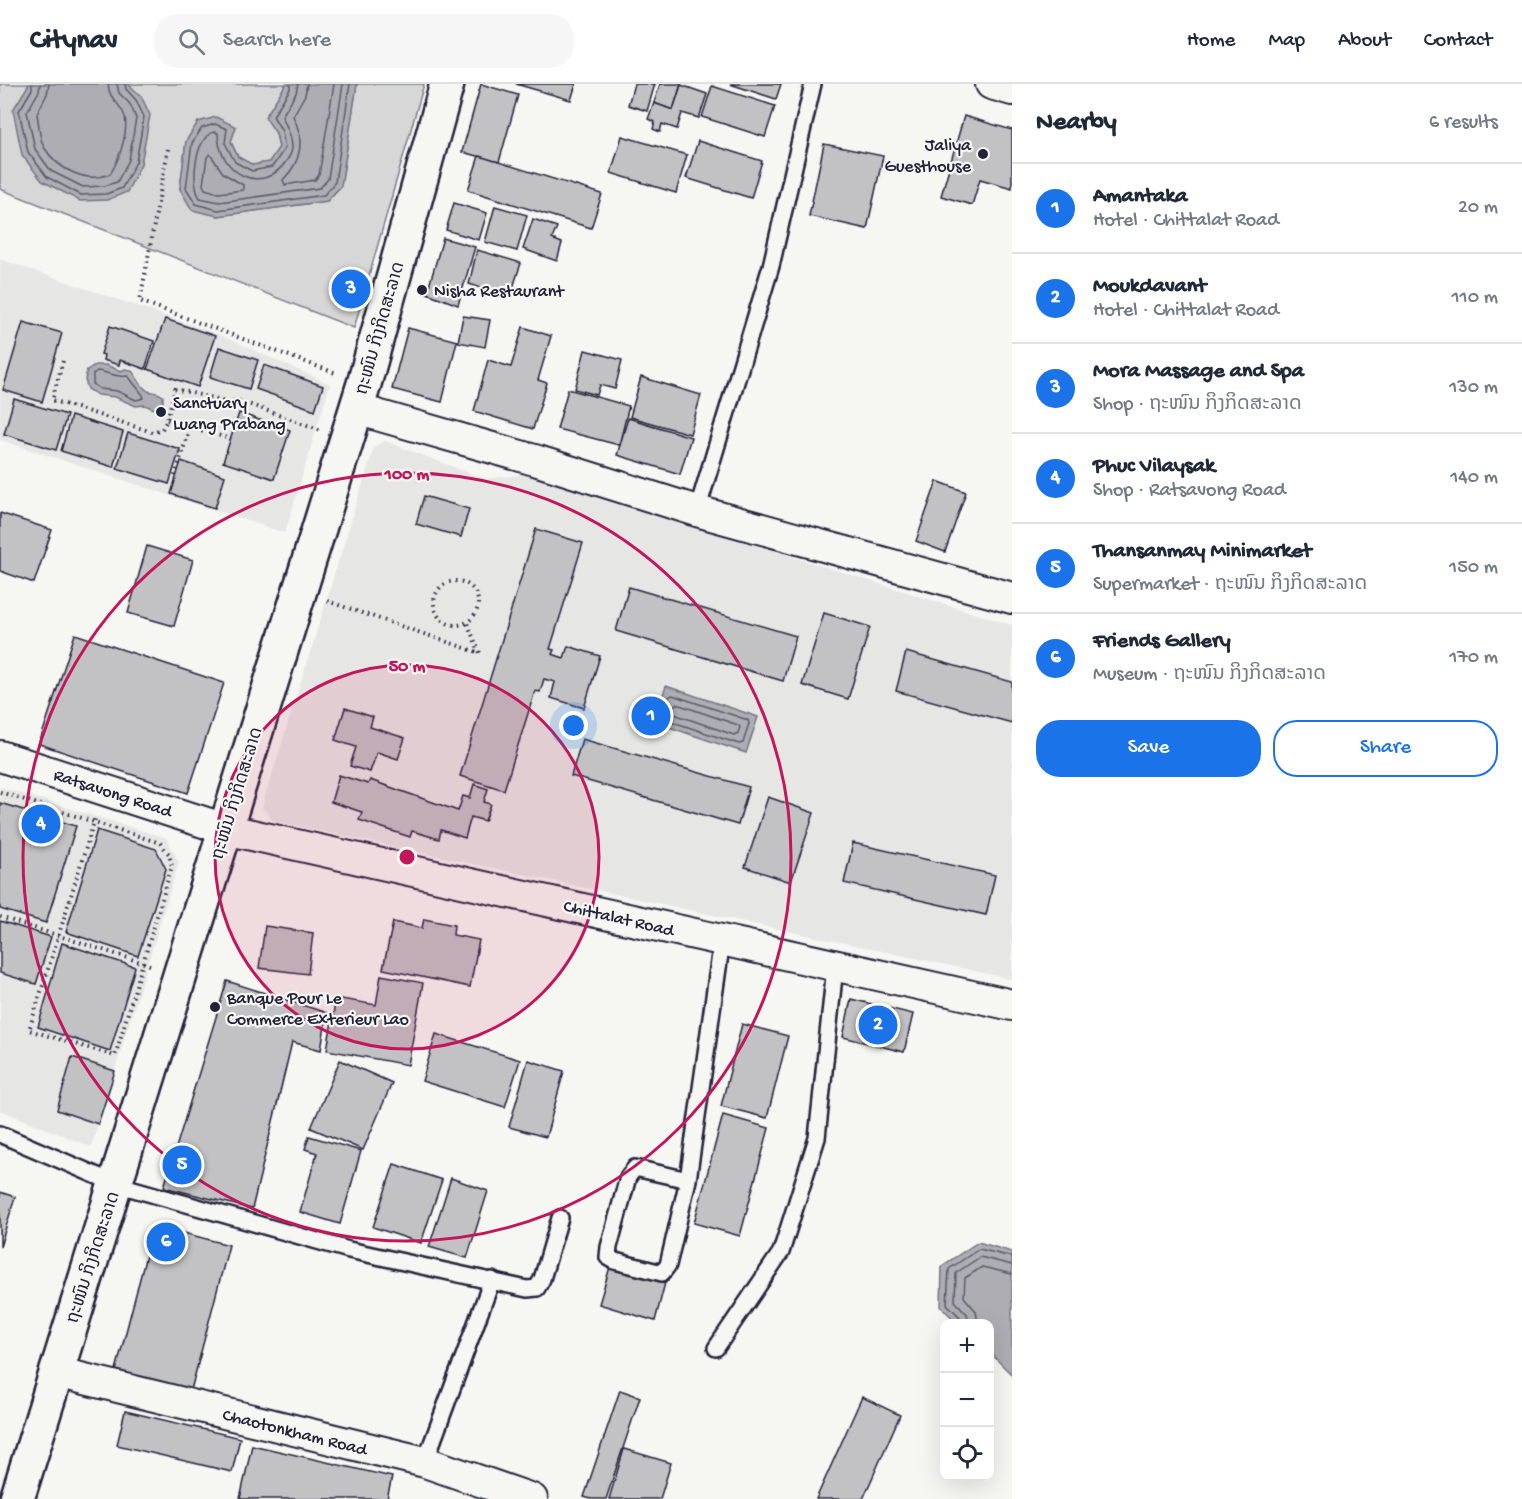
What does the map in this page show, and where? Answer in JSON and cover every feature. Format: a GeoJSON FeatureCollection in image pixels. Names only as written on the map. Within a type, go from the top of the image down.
{"type":"FeatureCollection","features":[{"type":"Feature","properties":{"kind":"street","name":"ຖະໜົນ ກິງກິດສະລາດ"},"geometry":{"type":"LineString","coordinates":[[17,1499],[298,591],[356,411],[447,84]]}},
{"type":"Feature","properties":{"kind":"street"},"geometry":{"type":"LineString","coordinates":[[991,84],[1012,90]]}},
{"type":"Feature","properties":{"kind":"street"},"geometry":{"type":"LineString","coordinates":[[356,411],[538,461],[697,511],[1012,598]]}},
{"type":"Feature","properties":{"kind":"street","name":"Ratsavong Road"},"geometry":{"type":"LineString","coordinates":[[0,756],[225,829]]}},
{"type":"Feature","properties":{"kind":"street","name":"Chittalat Road"},"geometry":{"type":"LineString","coordinates":[[225,829],[1012,1005]]}},
{"type":"Feature","properties":{"kind":"street","name":"Chaotonkham Road"},"geometry":{"type":"LineString","coordinates":[[56,1372],[425,1462],[532,1499]]}},
{"type":"Feature","properties":{"kind":"lane"},"geometry":{"type":"LineString","coordinates":[[697,511],[771,266],[813,84]]}},
{"type":"Feature","properties":{"kind":"lane"},"geometry":{"type":"LineString","coordinates":[[688,1180],[635,1168],[628,1177],[608,1257],[615,1261],[662,1273],[668,1265],[688,1180],[722,939]]}},
{"type":"Feature","properties":{"kind":"lane"},"geometry":{"type":"LineString","coordinates":[[716,1348],[781,1252],[817,1138],[835,967]]}},
{"type":"Feature","properties":{"kind":"lane"},"geometry":{"type":"LineString","coordinates":[[0,1135],[116,1184],[349,1250],[527,1289],[537,1288],[542,1279],[560,1218]]}},
{"type":"Feature","properties":{"kind":"lane"},"geometry":{"type":"LineString","coordinates":[[425,1462],[492,1280]]}},
{"type":"Feature","properties":{"kind":"path"},"geometry":{"type":"LineString","coordinates":[[168,149],[140,301],[356,411]]}},
{"type":"Feature","properties":{"kind":"path"},"geometry":{"type":"LineString","coordinates":[[63,361],[52,400],[152,432],[162,429],[167,420],[175,389],[230,402],[237,400],[356,411]]}},
{"type":"Feature","properties":{"kind":"path"},"geometry":{"type":"LineString","coordinates":[[167,420],[227,438]]}},
{"type":"Feature","properties":{"kind":"path"},"geometry":{"type":"LineString","coordinates":[[175,476],[190,427]]}},
{"type":"Feature","properties":{"kind":"path"},"geometry":{"type":"LineString","coordinates":[[457,581],[464,582],[474,591],[478,605],[472,618],[467,622],[452,625],[439,618],[434,604],[438,590],[443,585],[457,581]]}},
{"type":"Feature","properties":{"kind":"path"},"geometry":{"type":"LineString","coordinates":[[298,591],[480,653],[467,622]]}},
{"type":"Feature","properties":{"kind":"path"},"geometry":{"type":"LineString","coordinates":[[0,792],[160,843],[169,854],[172,866],[115,1056],[29,1030],[94,822]]}},
{"type":"Feature","properties":{"kind":"path"},"geometry":{"type":"LineString","coordinates":[[0,918],[143,963]]}},
{"type":"Feature","properties":{"kind":"shaded area"},"geometry":{"type":"Polygon","coordinates":[[[0,84],[286,84],[266,117],[276,133],[279,148],[269,162],[253,165],[238,157],[231,142],[186,141],[180,189],[218,216],[327,201],[341,186],[357,84],[424,84],[354,328],[0,189],[0,84]]]}},
{"type":"Feature","properties":{"kind":"shaded area","name":"Sanctuary Luang Prabang"},"geometry":{"type":"Polygon","coordinates":[[[0,259],[215,333],[330,384],[285,533],[0,440],[0,259]]]}},
{"type":"Feature","properties":{"kind":"shaded area"},"geometry":{"type":"Polygon","coordinates":[[[385,441],[485,479],[527,474],[1012,625],[1012,979],[273,821],[262,807],[374,447],[385,441]]]}},
{"type":"Feature","properties":{"kind":"shaded area"},"geometry":{"type":"Polygon","coordinates":[[[0,787],[166,838],[179,862],[91,1147],[0,1110],[0,787]]]}},
{"type":"Feature","properties":{"kind":"water"},"geometry":{"type":"Polygon","coordinates":[[[29,84],[128,84],[141,96],[150,115],[141,164],[127,192],[107,200],[80,201],[42,181],[22,155],[13,110],[29,84]]]}},
{"type":"Feature","properties":{"kind":"water"},"geometry":{"type":"Polygon","coordinates":[[[286,84],[357,84],[341,186],[327,201],[218,216],[192,210],[180,189],[186,141],[198,122],[216,117],[236,127],[231,142],[238,157],[253,165],[269,162],[279,147],[276,133],[265,117],[286,84]]]}},
{"type":"Feature","properties":{"kind":"water"},"geometry":{"type":"Polygon","coordinates":[[[95,365],[106,365],[121,371],[131,370],[145,389],[163,396],[163,403],[154,409],[145,405],[136,406],[115,397],[98,395],[88,389],[85,380],[87,370],[95,365]]]}},
{"type":"Feature","properties":{"kind":"water"},"geometry":{"type":"Polygon","coordinates":[[[666,686],[758,717],[746,753],[654,722],[666,686]]]}},
{"type":"Feature","properties":{"kind":"water"},"geometry":{"type":"Polygon","coordinates":[[[978,1242],[1012,1252],[1012,1375],[994,1357],[994,1319],[954,1319],[941,1307],[942,1266],[978,1242]]]}},
{"type":"Feature","properties":{"kind":"building"},"geometry":{"type":"Polygon","coordinates":[[[481,84],[518,95],[499,162],[462,152],[481,84]]]}},
{"type":"Feature","properties":{"kind":"building"},"geometry":{"type":"Polygon","coordinates":[[[516,84],[576,84],[571,100],[516,84]]]}},
{"type":"Feature","properties":{"kind":"building"},"geometry":{"type":"Polygon","coordinates":[[[634,84],[655,84],[647,111],[628,105],[634,84]]]}},
{"type":"Feature","properties":{"kind":"building"},"geometry":{"type":"Polygon","coordinates":[[[660,84],[681,84],[673,110],[654,103],[660,84]]]}},
{"type":"Feature","properties":{"kind":"building"},"geometry":{"type":"Polygon","coordinates":[[[730,84],[781,84],[776,99],[730,84]]]}},
{"type":"Feature","properties":{"kind":"building"},"geometry":{"type":"Polygon","coordinates":[[[681,85],[707,94],[699,118],[682,113],[677,129],[662,124],[660,132],[653,129],[655,122],[648,119],[654,103],[673,110],[681,85]]]}},
{"type":"Feature","properties":{"kind":"building"},"geometry":{"type":"Polygon","coordinates":[[[712,86],[775,106],[765,137],[702,117],[712,86]]]}},
{"type":"Feature","properties":{"kind":"building","name":"Jaliya Guesthouse"},"geometry":{"type":"Polygon","coordinates":[[[964,116],[1012,130],[1012,188],[980,179],[972,205],[941,196],[964,116]]]}},
{"type":"Feature","properties":{"kind":"building"},"geometry":{"type":"Polygon","coordinates":[[[622,136],[687,155],[676,193],[611,173],[622,136]]]}},
{"type":"Feature","properties":{"kind":"building"},"geometry":{"type":"Polygon","coordinates":[[[698,141],[762,161],[751,198],[686,178],[698,141]]]}},
{"type":"Feature","properties":{"kind":"building"},"geometry":{"type":"Polygon","coordinates":[[[824,144],[883,156],[867,229],[809,216],[824,144]]]}},
{"type":"Feature","properties":{"kind":"building"},"geometry":{"type":"Polygon","coordinates":[[[479,156],[602,194],[591,228],[468,190],[479,156]]]}},
{"type":"Feature","properties":{"kind":"building"},"geometry":{"type":"Polygon","coordinates":[[[454,203],[487,213],[479,240],[446,230],[454,203]]]}},
{"type":"Feature","properties":{"kind":"building"},"geometry":{"type":"Polygon","coordinates":[[[495,206],[527,215],[517,251],[485,242],[495,206]]]}},
{"type":"Feature","properties":{"kind":"building"},"geometry":{"type":"Polygon","coordinates":[[[533,219],[557,227],[552,239],[562,243],[557,261],[523,249],[533,219]]]}},
{"type":"Feature","properties":{"kind":"building"},"geometry":{"type":"Polygon","coordinates":[[[443,238],[475,247],[458,305],[427,293],[443,238]]]}},
{"type":"Feature","properties":{"kind":"building"},"geometry":{"type":"Polygon","coordinates":[[[477,250],[521,263],[510,297],[469,284],[477,250]]]}},
{"type":"Feature","properties":{"kind":"building"},"geometry":{"type":"Polygon","coordinates":[[[463,316],[490,320],[485,347],[458,342],[463,316]]]}},
{"type":"Feature","properties":{"kind":"building"},"geometry":{"type":"Polygon","coordinates":[[[165,319],[215,336],[198,387],[147,369],[165,319]]]}},
{"type":"Feature","properties":{"kind":"building"},"geometry":{"type":"Polygon","coordinates":[[[23,322],[62,333],[42,402],[3,390],[23,322]]]}},
{"type":"Feature","properties":{"kind":"building"},"geometry":{"type":"Polygon","coordinates":[[[110,326],[154,341],[145,369],[120,360],[119,365],[103,360],[104,355],[101,354],[110,326]]]}},
{"type":"Feature","properties":{"kind":"building"},"geometry":{"type":"Polygon","coordinates":[[[523,327],[551,336],[538,380],[547,383],[533,429],[474,411],[488,360],[511,367],[523,327]]]}},
{"type":"Feature","properties":{"kind":"building"},"geometry":{"type":"Polygon","coordinates":[[[408,328],[457,341],[442,402],[392,389],[408,328]]]}},
{"type":"Feature","properties":{"kind":"building"},"geometry":{"type":"Polygon","coordinates":[[[219,347],[258,360],[249,389],[210,377],[219,347]]]}},
{"type":"Feature","properties":{"kind":"building"},"geometry":{"type":"Polygon","coordinates":[[[585,350],[622,360],[615,389],[600,385],[597,395],[575,389],[585,350]]]}},
{"type":"Feature","properties":{"kind":"building"},"geometry":{"type":"Polygon","coordinates":[[[264,365],[323,386],[315,410],[256,389],[264,365]]]}},
{"type":"Feature","properties":{"kind":"building"},"geometry":{"type":"Polygon","coordinates":[[[641,377],[701,395],[690,434],[630,417],[641,377]]]}},
{"type":"Feature","properties":{"kind":"building"},"geometry":{"type":"Polygon","coordinates":[[[568,389],[629,406],[619,445],[557,429],[568,389]]]}},
{"type":"Feature","properties":{"kind":"building"},"geometry":{"type":"Polygon","coordinates":[[[14,399],[67,415],[56,450],[4,434],[14,399]]]}},
{"type":"Feature","properties":{"kind":"building"},"geometry":{"type":"Polygon","coordinates":[[[239,413],[290,430],[274,479],[223,462],[239,413]]]}},
{"type":"Feature","properties":{"kind":"building"},"geometry":{"type":"Polygon","coordinates":[[[71,416],[123,432],[113,467],[61,451],[71,416]]]}},
{"type":"Feature","properties":{"kind":"building"},"geometry":{"type":"Polygon","coordinates":[[[628,418],[691,437],[680,474],[617,455],[628,418]]]}},
{"type":"Feature","properties":{"kind":"building"},"geometry":{"type":"Polygon","coordinates":[[[128,433],[180,449],[169,484],[117,468],[128,433]]]}},
{"type":"Feature","properties":{"kind":"building"},"geometry":{"type":"Polygon","coordinates":[[[181,461],[225,476],[215,508],[171,494],[181,461]]]}},
{"type":"Feature","properties":{"kind":"building"},"geometry":{"type":"Polygon","coordinates":[[[937,481],[966,492],[945,552],[916,541],[937,481]]]}},
{"type":"Feature","properties":{"kind":"building"},"geometry":{"type":"Polygon","coordinates":[[[424,496],[469,509],[461,537],[416,524],[424,496]]]}},
{"type":"Feature","properties":{"kind":"building"},"geometry":{"type":"Polygon","coordinates":[[[0,513],[52,530],[34,583],[0,571],[0,513]]]}},
{"type":"Feature","properties":{"kind":"building"},"geometry":{"type":"Polygon","coordinates":[[[536,529],[583,543],[550,649],[554,650],[552,654],[564,658],[568,646],[600,656],[584,708],[551,698],[555,682],[544,679],[540,692],[535,691],[504,790],[460,776],[536,529]]]}},
{"type":"Feature","properties":{"kind":"building"},"geometry":{"type":"Polygon","coordinates":[[[147,546],[193,560],[174,626],[128,613],[147,546]]]}},
{"type":"Feature","properties":{"kind":"building"},"geometry":{"type":"Polygon","coordinates":[[[629,587],[796,636],[783,681],[616,631],[629,587]]]}},
{"type":"Feature","properties":{"kind":"building"},"geometry":{"type":"Polygon","coordinates":[[[824,613],[870,627],[848,699],[802,685],[824,613]]]}},
{"type":"Feature","properties":{"kind":"building"},"geometry":{"type":"Polygon","coordinates":[[[75,634],[224,683],[188,793],[39,744],[75,634]]]}},
{"type":"Feature","properties":{"kind":"building"},"geometry":{"type":"Polygon","coordinates":[[[906,652],[1012,682],[1012,723],[896,691],[906,652]]]}},
{"type":"Feature","properties":{"kind":"building"},"geometry":{"type":"Polygon","coordinates":[[[345,708],[373,717],[370,727],[405,738],[398,759],[377,752],[370,772],[350,766],[356,747],[335,740],[345,708]]]}},
{"type":"Feature","properties":{"kind":"building"},"geometry":{"type":"Polygon","coordinates":[[[582,739],[749,787],[738,825],[571,776],[582,739]]]}},
{"type":"Feature","properties":{"kind":"building"},"geometry":{"type":"Polygon","coordinates":[[[339,775],[368,784],[370,780],[458,811],[463,796],[470,798],[474,784],[488,789],[484,802],[491,804],[485,821],[471,817],[465,838],[441,830],[439,839],[412,831],[410,837],[359,820],[362,812],[331,802],[339,775]]]}},
{"type":"Feature","properties":{"kind":"building"},"geometry":{"type":"Polygon","coordinates":[[[768,797],[814,813],[791,882],[745,867],[768,797]]]}},
{"type":"Feature","properties":{"kind":"building"},"geometry":{"type":"Polygon","coordinates":[[[0,803],[76,826],[46,923],[0,909],[0,803]]]}},
{"type":"Feature","properties":{"kind":"building"},"geometry":{"type":"Polygon","coordinates":[[[97,830],[156,849],[166,869],[138,956],[66,932],[97,830]]]}},
{"type":"Feature","properties":{"kind":"building"},"geometry":{"type":"Polygon","coordinates":[[[853,843],[995,875],[986,915],[844,883],[853,843]]]}},
{"type":"Feature","properties":{"kind":"building"},"geometry":{"type":"Polygon","coordinates":[[[424,919],[454,925],[453,935],[479,940],[470,987],[383,969],[393,922],[422,928],[424,919]]]}},
{"type":"Feature","properties":{"kind":"building"},"geometry":{"type":"Polygon","coordinates":[[[0,921],[51,937],[36,984],[0,973],[0,921]]]}},
{"type":"Feature","properties":{"kind":"building"},"geometry":{"type":"Polygon","coordinates":[[[265,926],[313,933],[308,974],[259,968],[265,926]]]}},
{"type":"Feature","properties":{"kind":"building"},"geometry":{"type":"Polygon","coordinates":[[[62,943],[135,967],[110,1051],[38,1027],[62,943]]]}},
{"type":"Feature","properties":{"kind":"building"},"geometry":{"type":"Polygon","coordinates":[[[381,975],[423,983],[408,1065],[327,1050],[336,998],[376,1005],[381,975]]]}},
{"type":"Feature","properties":{"kind":"building"},"geometry":{"type":"Polygon","coordinates":[[[227,981],[327,1013],[321,1050],[292,1042],[252,1209],[164,1187],[227,981]]]}},
{"type":"Feature","properties":{"kind":"building"},"geometry":{"type":"Polygon","coordinates":[[[851,999],[913,1014],[904,1052],[843,1037],[851,999]]]}},
{"type":"Feature","properties":{"kind":"building"},"geometry":{"type":"Polygon","coordinates":[[[742,1024],[788,1036],[767,1118],[721,1106],[742,1024]]]}},
{"type":"Feature","properties":{"kind":"building"},"geometry":{"type":"Polygon","coordinates":[[[436,1034],[520,1060],[505,1107],[422,1081],[436,1034]]]}},
{"type":"Feature","properties":{"kind":"building"},"geometry":{"type":"Polygon","coordinates":[[[72,1057],[115,1071],[98,1124],[57,1110],[72,1057]]]}},
{"type":"Feature","properties":{"kind":"building"},"geometry":{"type":"Polygon","coordinates":[[[340,1060],[392,1083],[363,1150],[311,1128],[340,1060]]]}},
{"type":"Feature","properties":{"kind":"building"},"geometry":{"type":"Polygon","coordinates":[[[528,1060],[564,1071],[546,1137],[509,1127],[528,1060]]]}},
{"type":"Feature","properties":{"kind":"building"},"geometry":{"type":"Polygon","coordinates":[[[723,1115],[769,1128],[740,1236],[694,1223],[723,1115]]]}},
{"type":"Feature","properties":{"kind":"building"},"geometry":{"type":"Polygon","coordinates":[[[309,1136],[361,1151],[340,1224],[300,1212],[317,1153],[305,1149],[309,1136]]]}},
{"type":"Feature","properties":{"kind":"building"},"geometry":{"type":"Polygon","coordinates":[[[394,1164],[442,1180],[421,1243],[373,1227],[394,1164]]]}},
{"type":"Feature","properties":{"kind":"building"},"geometry":{"type":"Polygon","coordinates":[[[451,1178],[488,1191],[467,1258],[429,1247],[451,1178]]]}},
{"type":"Feature","properties":{"kind":"building"},"geometry":{"type":"Polygon","coordinates":[[[0,1192],[15,1197],[0,1247],[0,1192]]]}},
{"type":"Feature","properties":{"kind":"building"},"geometry":{"type":"Polygon","coordinates":[[[154,1225],[229,1245],[190,1394],[115,1374],[154,1225]]]}},
{"type":"Feature","properties":{"kind":"building"},"geometry":{"type":"Polygon","coordinates":[[[610,1267],[665,1283],[655,1321],[599,1304],[610,1267]]]}},
{"type":"Feature","properties":{"kind":"building"},"geometry":{"type":"Polygon","coordinates":[[[620,1390],[640,1397],[606,1499],[584,1497],[620,1390]]]}},
{"type":"Feature","properties":{"kind":"building"},"geometry":{"type":"Polygon","coordinates":[[[862,1397],[900,1415],[863,1499],[816,1499],[862,1397]]]}},
{"type":"Feature","properties":{"kind":"building"},"geometry":{"type":"Polygon","coordinates":[[[125,1411],[240,1438],[232,1472],[117,1445],[125,1411]]]}},
{"type":"Feature","properties":{"kind":"building"},"geometry":{"type":"Polygon","coordinates":[[[252,1445],[392,1477],[387,1499],[240,1499],[252,1445]]]}},
{"type":"Feature","properties":{"kind":"building"},"geometry":{"type":"Polygon","coordinates":[[[624,1449],[671,1463],[660,1499],[609,1499],[624,1449]]]}},
{"type":"Feature","properties":{"kind":"place","name":"Jaliya Guesthouse"},"geometry":{"type":"Point","coordinates":[983,154]}},
{"type":"Feature","properties":{"kind":"place","name":"Mora Massage and Spa"},"geometry":{"type":"Point","coordinates":[351,289]}},
{"type":"Feature","properties":{"kind":"place","name":"Nisha Restaurant"},"geometry":{"type":"Point","coordinates":[422,290]}},
{"type":"Feature","properties":{"kind":"place","name":"Sanctuary Luang Prabang"},"geometry":{"type":"Point","coordinates":[161,412]}},
{"type":"Feature","properties":{"kind":"place","name":"Amantaka"},"geometry":{"type":"Point","coordinates":[651,716]}},
{"type":"Feature","properties":{"kind":"place","name":"Phuc Vilaysak"},"geometry":{"type":"Point","coordinates":[41,824]}},
{"type":"Feature","properties":{"kind":"place","name":"Banque Pour Le Commerce Exterieur Lao"},"geometry":{"type":"Point","coordinates":[215,1007]}},
{"type":"Feature","properties":{"kind":"place","name":"Moukdavant"},"geometry":{"type":"Point","coordinates":[878,1025]}},
{"type":"Feature","properties":{"kind":"place","name":"Thansanmay Minimarket"},"geometry":{"type":"Point","coordinates":[182,1165]}},
{"type":"Feature","properties":{"kind":"place","name":"Friends Gallery"},"geometry":{"type":"Point","coordinates":[166,1242]}}]}
